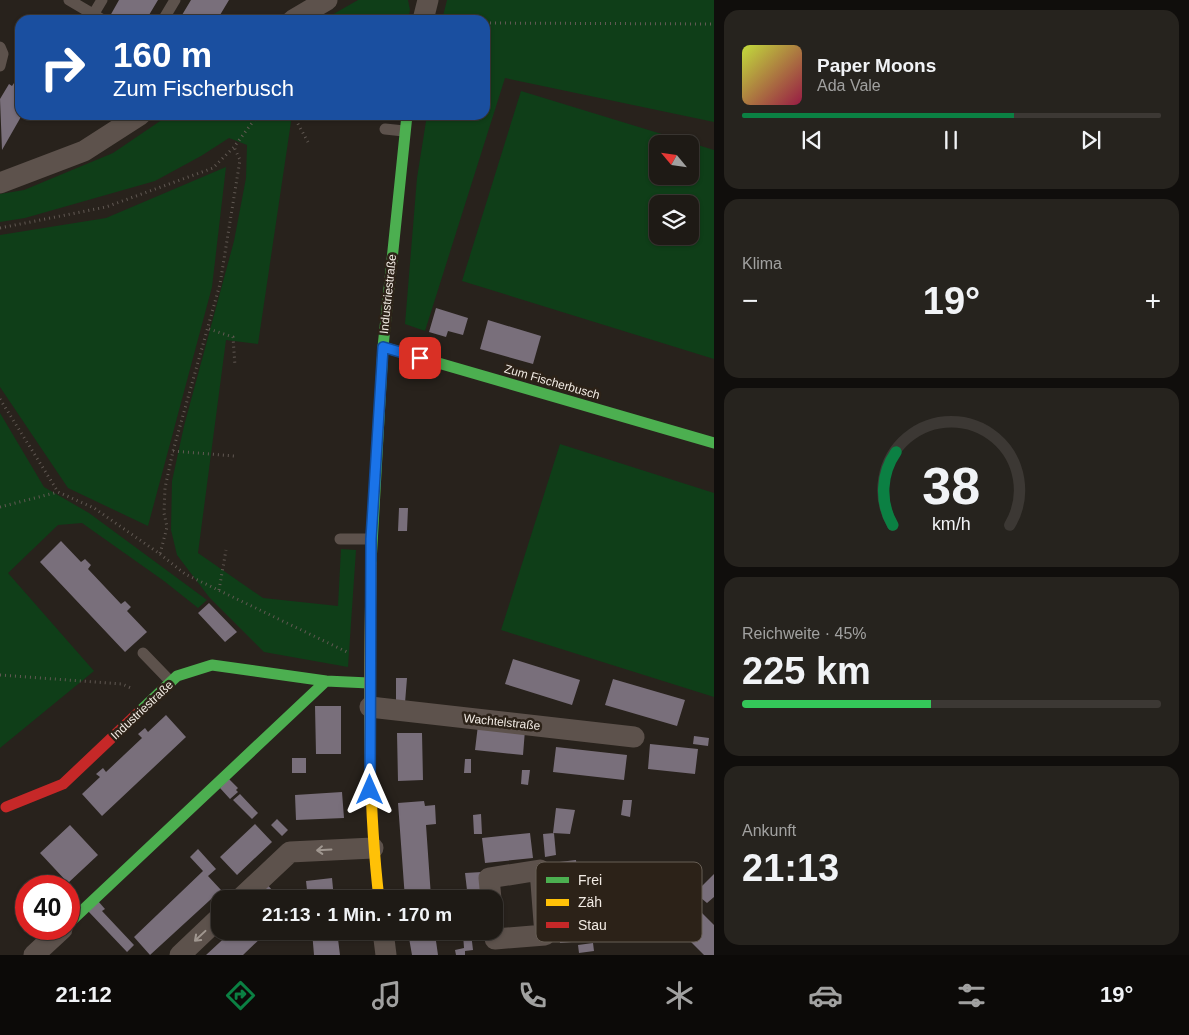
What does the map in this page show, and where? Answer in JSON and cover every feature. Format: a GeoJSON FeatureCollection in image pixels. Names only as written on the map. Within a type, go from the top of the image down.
{"type":"FeatureCollection","features":[{"type":"Feature","properties":{"kind":"street"},"geometry":{"type":"LineString","coordinates":[[302,15],[327,0]]}},
{"type":"Feature","properties":{"kind":"street"},"geometry":{"type":"LineString","coordinates":[[424,15],[428,0]]}},
{"type":"Feature","properties":{"kind":"street"},"geometry":{"type":"LineString","coordinates":[[0,182],[84,151],[132,120]]}},
{"type":"Feature","properties":{"kind":"street","name":"Industriestraße"},"geometry":{"type":"LineString","coordinates":[[378,890],[373,848],[370,790],[371,539],[383,347],[406,120]]}},
{"type":"Feature","properties":{"kind":"street","name":"Zum Fischerbusch"},"geometry":{"type":"LineString","coordinates":[[383,347],[714,443]]}},
{"type":"Feature","properties":{"kind":"street","name":"Industriestraße"},"geometry":{"type":"LineString","coordinates":[[6,807],[63,784],[177,676],[212,665],[326,681],[369,684]]}},
{"type":"Feature","properties":{"kind":"street"},"geometry":{"type":"LineString","coordinates":[[80,913],[326,681]]}},
{"type":"Feature","properties":{"kind":"street","name":"Wachtelstraße"},"geometry":{"type":"LineString","coordinates":[[370,707],[634,737]]}},
{"type":"Feature","properties":{"kind":"street"},"geometry":{"type":"LineString","coordinates":[[250,890],[290,852],[373,848]]}},
{"type":"Feature","properties":{"kind":"street"},"geometry":{"type":"LineString","coordinates":[[490,890],[489,878],[536,871]]}},
{"type":"Feature","properties":{"kind":"street"},"geometry":{"type":"LineString","coordinates":[[180,955],[211,926]]}},
{"type":"Feature","properties":{"kind":"street"},"geometry":{"type":"LineString","coordinates":[[503,938],[536,936]]}},
{"type":"Feature","properties":{"kind":"street"},"geometry":{"type":"LineString","coordinates":[[34,955],[50,940]]}},
{"type":"Feature","properties":{"kind":"street"},"geometry":{"type":"LineString","coordinates":[[384,940],[386,955]]}},
{"type":"Feature","properties":{"kind":"lane"},"geometry":{"type":"LineString","coordinates":[[69,0],[95,15]]}},
{"type":"Feature","properties":{"kind":"lane"},"geometry":{"type":"LineString","coordinates":[[98,15],[102,0]]}},
{"type":"Feature","properties":{"kind":"lane"},"geometry":{"type":"LineString","coordinates":[[167,15],[175,0]]}},
{"type":"Feature","properties":{"kind":"lane"},"geometry":{"type":"LineString","coordinates":[[0,47],[3,54],[0,66]]}},
{"type":"Feature","properties":{"kind":"lane"},"geometry":{"type":"LineString","coordinates":[[385,129],[404,130]]}},
{"type":"Feature","properties":{"kind":"lane"},"geometry":{"type":"LineString","coordinates":[[340,539],[371,539]]}},
{"type":"Feature","properties":{"kind":"lane"},"geometry":{"type":"LineString","coordinates":[[143,653],[171,682]]}},
{"type":"Feature","properties":{"kind":"path"},"geometry":{"type":"LineString","coordinates":[[490,23],[714,24]]}},
{"type":"Feature","properties":{"kind":"path"},"geometry":{"type":"LineString","coordinates":[[0,228],[106,207],[213,168],[234,147],[254,120]]}},
{"type":"Feature","properties":{"kind":"path"},"geometry":{"type":"LineString","coordinates":[[296,120],[308,142]]}},
{"type":"Feature","properties":{"kind":"path"},"geometry":{"type":"LineString","coordinates":[[160,554],[167,527],[164,513],[165,488],[173,451],[220,284],[240,160],[234,147]]}},
{"type":"Feature","properties":{"kind":"path"},"geometry":{"type":"LineString","coordinates":[[208,329],[233,337],[235,366]]}},
{"type":"Feature","properties":{"kind":"path"},"geometry":{"type":"LineString","coordinates":[[0,399],[58,492],[94,508],[160,554],[185,574],[346,650],[350,656]]}},
{"type":"Feature","properties":{"kind":"path"},"geometry":{"type":"LineString","coordinates":[[173,451],[234,456]]}},
{"type":"Feature","properties":{"kind":"path"},"geometry":{"type":"LineString","coordinates":[[0,507],[58,492]]}},
{"type":"Feature","properties":{"kind":"path"},"geometry":{"type":"LineString","coordinates":[[219,590],[226,550]]}},
{"type":"Feature","properties":{"kind":"path"},"geometry":{"type":"LineString","coordinates":[[0,675],[122,684],[154,698]]}},
{"type":"Feature","properties":{"kind":"green space"},"geometry":{"type":"Polygon","coordinates":[[[358,0],[408,0],[410,10],[409,15],[332,15],[358,0]]]}},
{"type":"Feature","properties":{"kind":"green space"},"geometry":{"type":"Polygon","coordinates":[[[447,0],[714,0],[714,122],[505,78],[425,331],[405,324],[417,178],[426,120],[490,120],[490,15],[443,15],[447,0]]]}},
{"type":"Feature","properties":{"kind":"green space"},"geometry":{"type":"Polygon","coordinates":[[[521,91],[665,135],[649,135],[649,185],[699,185],[699,145],[714,150],[714,359],[462,281],[521,91]]]}},
{"type":"Feature","properties":{"kind":"green space"},"geometry":{"type":"Polygon","coordinates":[[[162,120],[291,120],[258,344],[226,340],[198,553],[263,598],[338,606],[341,549],[356,550],[348,667],[264,652],[209,597],[177,555],[171,530],[172,481],[184,426],[234,241],[246,178],[247,145],[229,138],[155,181],[25,218],[0,222],[0,194],[24,190],[113,153],[162,120]]]}},
{"type":"Feature","properties":{"kind":"green space"},"geometry":{"type":"Polygon","coordinates":[[[226,167],[212,287],[148,526],[68,488],[0,387],[0,235],[106,218],[226,167]]]}},
{"type":"Feature","properties":{"kind":"green space"},"geometry":{"type":"Polygon","coordinates":[[[0,413],[44,487],[89,513],[207,600],[198,608],[164,581],[82,523],[58,525],[8,573],[94,671],[0,748],[0,413]]]}},
{"type":"Feature","properties":{"kind":"green space"},"geometry":{"type":"Polygon","coordinates":[[[560,444],[714,493],[714,697],[501,630],[560,444]]]}},
{"type":"Feature","properties":{"kind":"building"},"geometry":{"type":"Polygon","coordinates":[[[119,0],[158,0],[149,15],[111,15],[119,0]]]}},
{"type":"Feature","properties":{"kind":"building"},"geometry":{"type":"Polygon","coordinates":[[[191,0],[229,0],[220,15],[182,15],[191,0]]]}},
{"type":"Feature","properties":{"kind":"building"},"geometry":{"type":"Polygon","coordinates":[[[15,82],[15,120],[19,120],[2,150],[0,99],[9,84],[12,86],[15,82]]]}},
{"type":"Feature","properties":{"kind":"building"},"geometry":{"type":"Polygon","coordinates":[[[436,308],[468,318],[463,335],[448,331],[446,337],[429,332],[436,308]]]}},
{"type":"Feature","properties":{"kind":"building"},"geometry":{"type":"Polygon","coordinates":[[[488,320],[541,336],[533,364],[480,349],[488,320]]]}},
{"type":"Feature","properties":{"kind":"building"},"geometry":{"type":"Polygon","coordinates":[[[399,508],[408,508],[407,531],[398,531],[399,508]]]}},
{"type":"Feature","properties":{"kind":"building"},"geometry":{"type":"Polygon","coordinates":[[[61,541],[81,562],[85,559],[91,565],[88,569],[121,604],[125,601],[131,607],[127,611],[147,632],[125,652],[40,562],[61,541]]]}},
{"type":"Feature","properties":{"kind":"building"},"geometry":{"type":"Polygon","coordinates":[[[209,603],[237,632],[225,642],[198,613],[209,603]]]}},
{"type":"Feature","properties":{"kind":"building"},"geometry":{"type":"Polygon","coordinates":[[[513,659],[580,680],[572,705],[505,684],[513,659]]]}},
{"type":"Feature","properties":{"kind":"building"},"geometry":{"type":"Polygon","coordinates":[[[396,678],[407,678],[405,703],[396,703],[396,678]]]}},
{"type":"Feature","properties":{"kind":"building"},"geometry":{"type":"Polygon","coordinates":[[[613,679],[685,700],[677,726],[605,705],[613,679]]]}},
{"type":"Feature","properties":{"kind":"building"},"geometry":{"type":"Polygon","coordinates":[[[315,706],[341,706],[341,754],[316,754],[315,706]]]}},
{"type":"Feature","properties":{"kind":"building"},"geometry":{"type":"Polygon","coordinates":[[[166,715],[186,737],[102,816],[82,794],[100,777],[96,774],[103,768],[106,772],[142,738],[138,734],[145,728],[148,732],[166,715]]]}},
{"type":"Feature","properties":{"kind":"building"},"geometry":{"type":"Polygon","coordinates":[[[478,725],[525,730],[523,755],[475,750],[478,725]]]}},
{"type":"Feature","properties":{"kind":"building"},"geometry":{"type":"Polygon","coordinates":[[[397,733],[422,733],[423,780],[398,781],[397,733]]]}},
{"type":"Feature","properties":{"kind":"building"},"geometry":{"type":"Polygon","coordinates":[[[694,736],[709,738],[708,746],[693,744],[694,736]]]}},
{"type":"Feature","properties":{"kind":"building"},"geometry":{"type":"Polygon","coordinates":[[[650,744],[698,749],[695,774],[648,769],[650,744]]]}},
{"type":"Feature","properties":{"kind":"building"},"geometry":{"type":"Polygon","coordinates":[[[556,747],[627,755],[624,780],[553,772],[556,747]]]}},
{"type":"Feature","properties":{"kind":"building"},"geometry":{"type":"Polygon","coordinates":[[[292,758],[306,758],[306,773],[292,773],[292,758]]]}},
{"type":"Feature","properties":{"kind":"building"},"geometry":{"type":"Polygon","coordinates":[[[465,759],[471,759],[471,773],[464,773],[465,759]]]}},
{"type":"Feature","properties":{"kind":"building"},"geometry":{"type":"Polygon","coordinates":[[[522,770],[530,770],[528,785],[521,784],[522,770]]]}},
{"type":"Feature","properties":{"kind":"building"},"geometry":{"type":"Polygon","coordinates":[[[229,779],[238,788],[236,790],[238,792],[230,799],[220,788],[229,779]]]}},
{"type":"Feature","properties":{"kind":"building"},"geometry":{"type":"Polygon","coordinates":[[[342,792],[344,818],[296,820],[295,795],[342,792]]]}},
{"type":"Feature","properties":{"kind":"building"},"geometry":{"type":"Polygon","coordinates":[[[240,794],[258,813],[252,819],[233,800],[240,794]]]}},
{"type":"Feature","properties":{"kind":"building"},"geometry":{"type":"Polygon","coordinates":[[[623,800],[632,800],[630,817],[621,815],[623,800]]]}},
{"type":"Feature","properties":{"kind":"building"},"geometry":{"type":"Polygon","coordinates":[[[424,801],[425,806],[435,805],[436,824],[426,825],[431,890],[404,890],[398,803],[424,801]]]}},
{"type":"Feature","properties":{"kind":"building"},"geometry":{"type":"Polygon","coordinates":[[[556,808],[575,810],[570,834],[553,833],[556,808]]]}},
{"type":"Feature","properties":{"kind":"building"},"geometry":{"type":"Polygon","coordinates":[[[481,814],[482,834],[474,834],[473,815],[481,814]]]}},
{"type":"Feature","properties":{"kind":"building"},"geometry":{"type":"Polygon","coordinates":[[[277,819],[288,830],[282,836],[271,825],[277,819]]]}},
{"type":"Feature","properties":{"kind":"building"},"geometry":{"type":"Polygon","coordinates":[[[255,824],[272,842],[237,875],[220,857],[255,824]]]}},
{"type":"Feature","properties":{"kind":"building"},"geometry":{"type":"Polygon","coordinates":[[[70,825],[98,855],[77,875],[61,875],[40,853],[70,825]]]}},
{"type":"Feature","properties":{"kind":"building"},"geometry":{"type":"Polygon","coordinates":[[[530,833],[533,858],[485,863],[482,838],[530,833]]]}},
{"type":"Feature","properties":{"kind":"building"},"geometry":{"type":"Polygon","coordinates":[[[554,833],[556,855],[545,857],[543,834],[554,833]]]}},
{"type":"Feature","properties":{"kind":"building"},"geometry":{"type":"Polygon","coordinates":[[[198,849],[216,869],[208,876],[221,890],[211,890],[211,899],[150,955],[134,937],[203,871],[190,857],[198,849]]]}},
{"type":"Feature","properties":{"kind":"building"},"geometry":{"type":"Polygon","coordinates":[[[576,860],[576,862],[559,862],[576,860]]]}},
{"type":"Feature","properties":{"kind":"building"},"geometry":{"type":"Polygon","coordinates":[[[482,872],[484,890],[467,890],[465,873],[482,872]]]}},
{"type":"Feature","properties":{"kind":"building"},"geometry":{"type":"Polygon","coordinates":[[[714,874],[714,897],[707,903],[702,899],[702,886],[714,874]]]}},
{"type":"Feature","properties":{"kind":"building"},"geometry":{"type":"Polygon","coordinates":[[[332,878],[333,890],[307,890],[306,881],[332,878]]]}},
{"type":"Feature","properties":{"kind":"building"},"geometry":{"type":"Polygon","coordinates":[[[265,882],[272,890],[259,890],[265,882]]]}},
{"type":"Feature","properties":{"kind":"building"},"geometry":{"type":"Polygon","coordinates":[[[98,901],[105,909],[102,911],[134,945],[127,952],[88,911],[98,901]]]}},
{"type":"Feature","properties":{"kind":"building"},"geometry":{"type":"Polygon","coordinates":[[[702,913],[714,925],[714,955],[704,955],[691,942],[702,942],[702,913]]]}},
{"type":"Feature","properties":{"kind":"building"},"geometry":{"type":"Polygon","coordinates":[[[222,940],[259,940],[243,955],[206,955],[222,940]]]}},
{"type":"Feature","properties":{"kind":"building"},"geometry":{"type":"Polygon","coordinates":[[[313,940],[338,940],[340,955],[314,955],[313,940]]]}},
{"type":"Feature","properties":{"kind":"building"},"geometry":{"type":"Polygon","coordinates":[[[409,940],[436,940],[438,955],[412,955],[409,940]]]}},
{"type":"Feature","properties":{"kind":"building"},"geometry":{"type":"Polygon","coordinates":[[[463,940],[472,940],[473,950],[465,951],[465,955],[456,955],[455,950],[464,948],[463,940]]]}},
{"type":"Feature","properties":{"kind":"building"},"geometry":{"type":"Polygon","coordinates":[[[593,943],[594,951],[579,953],[578,945],[593,943]]]}},
{"type":"Feature","properties":{"kind":"traffic: fast"},"geometry":{"type":"LineString","coordinates":[[371,563],[383,347],[406,120]]}},
{"type":"Feature","properties":{"kind":"traffic: fast"},"geometry":{"type":"LineString","coordinates":[[383,347],[714,443]]}},
{"type":"Feature","properties":{"kind":"traffic: fast"},"geometry":{"type":"LineString","coordinates":[[139,712],[177,676],[212,665],[326,681]]}},
{"type":"Feature","properties":{"kind":"traffic: fast"},"geometry":{"type":"LineString","coordinates":[[80,913],[326,681],[369,683]]}},
{"type":"Feature","properties":{"kind":"traffic: slow"},"geometry":{"type":"LineString","coordinates":[[371,563],[370,773],[378,890]]}},
{"type":"Feature","properties":{"kind":"traffic: jam"},"geometry":{"type":"LineString","coordinates":[[6,807],[63,784],[139,712]]}},
{"type":"Feature","properties":{"kind":"route"},"geometry":{"type":"LineString","coordinates":[[370,790],[371,539],[383,347],[420,358]]}}]}
